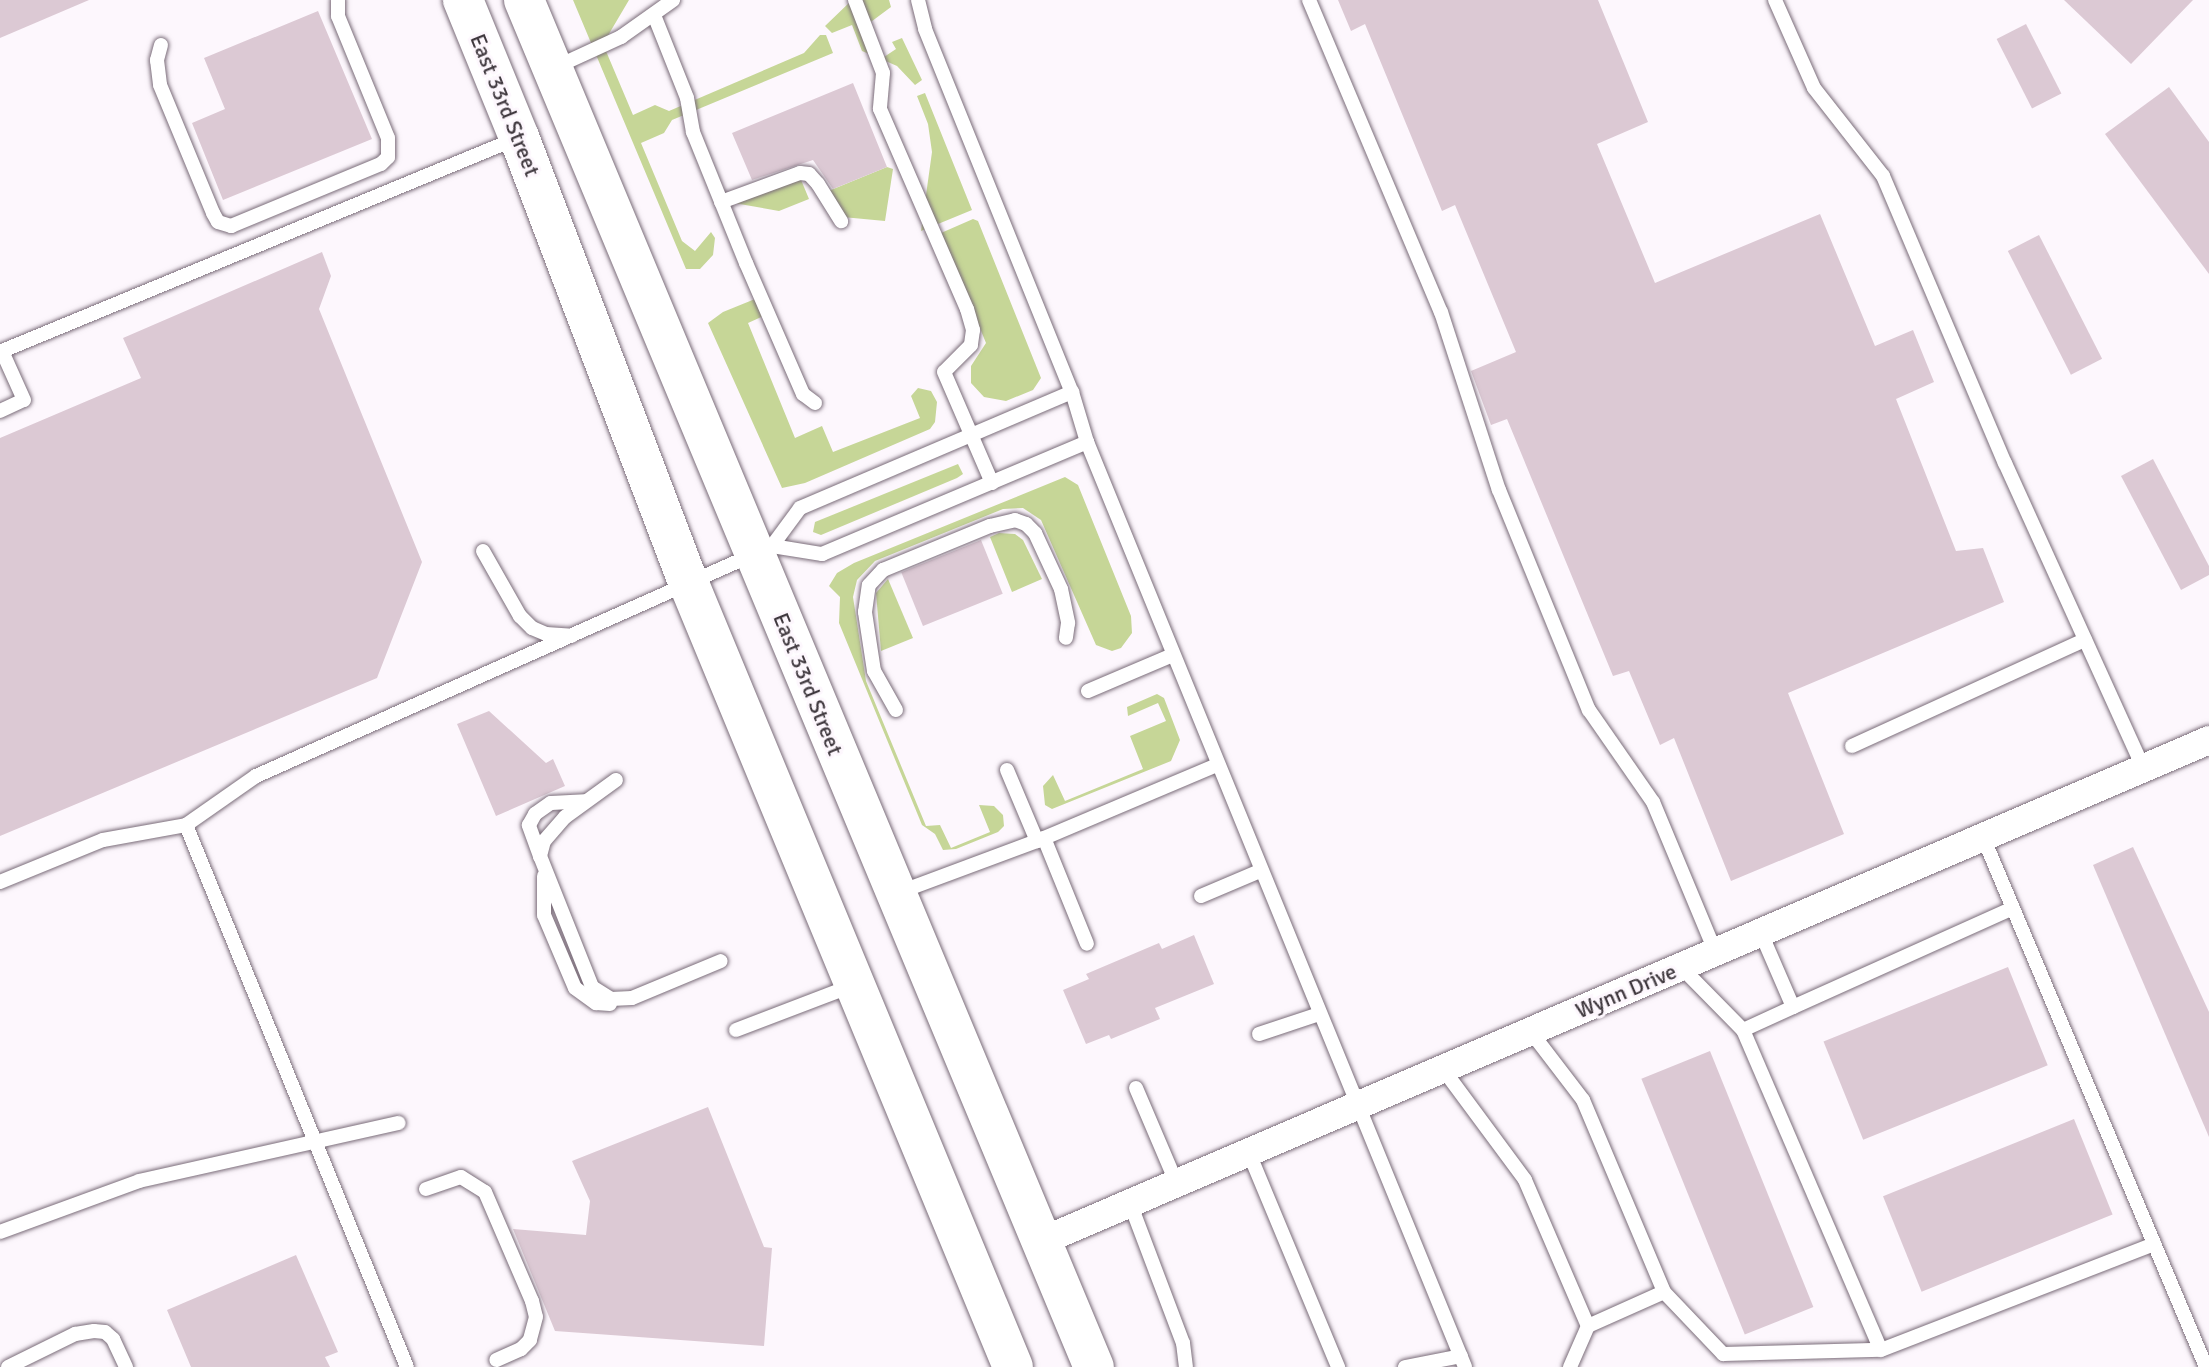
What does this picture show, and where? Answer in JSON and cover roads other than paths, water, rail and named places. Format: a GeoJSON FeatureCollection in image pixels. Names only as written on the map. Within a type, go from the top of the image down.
{"type":"FeatureCollection","features":[{"type":"Feature","properties":{"kind":"main road","name":"East 33rd Street"},"geometry":{"type":"LineString","coordinates":[[463,0],[519,137],[689,584],[1013,1367]]}},
{"type":"Feature","properties":{"kind":"main road","name":"East 33rd Street"},"geometry":{"type":"LineString","coordinates":[[524,0],[764,550],[897,893],[1094,1367]]}},
{"type":"Feature","properties":{"kind":"street","name":"Wynn Drive"},"geometry":{"type":"LineString","coordinates":[[1042,1241],[2209,740]]}},
{"type":"Feature","properties":{"kind":"lane"},"geometry":{"type":"LineString","coordinates":[[161,45],[157,60],[160,85],[213,213],[218,222],[231,226],[381,164],[388,157],[388,138],[338,16],[338,0]]}},
{"type":"Feature","properties":{"kind":"lane"},"geometry":{"type":"LineString","coordinates":[[553,69],[621,37],[673,0]]}},
{"type":"Feature","properties":{"kind":"lane"},"geometry":{"type":"LineString","coordinates":[[855,0],[883,73],[880,109],[973,330],[971,345],[944,372],[992,483]]}},
{"type":"Feature","properties":{"kind":"lane"},"geometry":{"type":"LineString","coordinates":[[918,0],[925,29],[1072,392],[1087,442],[1356,1107],[1463,1362],[1405,1367]]}},
{"type":"Feature","properties":{"kind":"lane"},"geometry":{"type":"LineString","coordinates":[[1309,0],[1441,312],[1499,490],[1589,710],[1653,802],[1716,953]]}},
{"type":"Feature","properties":{"kind":"lane"},"geometry":{"type":"LineString","coordinates":[[1775,0],[1814,88],[1883,176],[2005,463],[2144,769]]}},
{"type":"Feature","properties":{"kind":"lane"},"geometry":{"type":"LineString","coordinates":[[654,15],[687,98],[693,132],[721,202],[803,394],[815,403]]}},
{"type":"Feature","properties":{"kind":"lane"},"geometry":{"type":"LineString","coordinates":[[0,411],[24,400],[2,351],[519,137]]}},
{"type":"Feature","properties":{"kind":"lane"},"geometry":{"type":"LineString","coordinates":[[721,202],[800,173],[809,174],[841,221]]}},
{"type":"Feature","properties":{"kind":"lane"},"geometry":{"type":"LineString","coordinates":[[0,882],[103,840],[186,825],[256,776],[764,550],[800,508],[1072,392]]}},
{"type":"Feature","properties":{"kind":"lane"},"geometry":{"type":"LineString","coordinates":[[764,550],[822,554],[1087,442]]}},
{"type":"Feature","properties":{"kind":"lane"},"geometry":{"type":"LineString","coordinates":[[896,710],[874,671],[865,612],[869,585],[883,570],[990,526],[1015,520],[1026,524],[1035,533],[1061,589],[1068,623],[1066,638]]}},
{"type":"Feature","properties":{"kind":"lane"},"geometry":{"type":"LineString","coordinates":[[483,551],[520,616],[532,628],[546,634],[572,636]]}},
{"type":"Feature","properties":{"kind":"lane"},"geometry":{"type":"LineString","coordinates":[[1852,746],[2085,640]]}},
{"type":"Feature","properties":{"kind":"lane"},"geometry":{"type":"LineString","coordinates":[[1088,691],[1173,655]]}},
{"type":"Feature","properties":{"kind":"lane"},"geometry":{"type":"LineString","coordinates":[[897,893],[1040,839],[1217,765]]}},
{"type":"Feature","properties":{"kind":"lane"},"geometry":{"type":"LineString","coordinates":[[1007,770],[1087,944]]}},
{"type":"Feature","properties":{"kind":"lane"},"geometry":{"type":"LineString","coordinates":[[540,856],[544,841],[585,801],[616,780]]}},
{"type":"Feature","properties":{"kind":"lane"},"geometry":{"type":"LineString","coordinates":[[585,801],[551,803],[535,814],[529,825],[544,872],[592,987],[611,999],[632,998],[721,961]]}},
{"type":"Feature","properties":{"kind":"lane"},"geometry":{"type":"LineString","coordinates":[[186,825],[407,1367]]}},
{"type":"Feature","properties":{"kind":"lane"},"geometry":{"type":"LineString","coordinates":[[1983,837],[2206,1367]]}},
{"type":"Feature","properties":{"kind":"lane"},"geometry":{"type":"LineString","coordinates":[[1201,896],[1260,871]]}},
{"type":"Feature","properties":{"kind":"lane"},"geometry":{"type":"LineString","coordinates":[[1743,1030],[2013,908]]}},
{"type":"Feature","properties":{"kind":"lane"},"geometry":{"type":"LineString","coordinates":[[1761,933],[1793,1007]]}},
{"type":"Feature","properties":{"kind":"lane"},"geometry":{"type":"LineString","coordinates":[[1681,967],[1743,1030],[1881,1350]]}},
{"type":"Feature","properties":{"kind":"lane"},"geometry":{"type":"LineString","coordinates":[[736,1030],[855,984]]}},
{"type":"Feature","properties":{"kind":"lane"},"geometry":{"type":"LineString","coordinates":[[1259,1034],[1319,1014]]}},
{"type":"Feature","properties":{"kind":"lane"},"geometry":{"type":"LineString","coordinates":[[1531,1032],[1583,1100],[1664,1292],[1723,1354],[1881,1350],[2154,1244]]}},
{"type":"Feature","properties":{"kind":"lane"},"geometry":{"type":"LineString","coordinates":[[1443,1069],[1525,1180],[1588,1326]]}},
{"type":"Feature","properties":{"kind":"lane"},"geometry":{"type":"LineString","coordinates":[[1136,1088],[1177,1184]]}},
{"type":"Feature","properties":{"kind":"lane"},"geometry":{"type":"LineString","coordinates":[[0,1232],[139,1181],[233,1157],[317,1143],[399,1123]]}},
{"type":"Feature","properties":{"kind":"lane"},"geometry":{"type":"LineString","coordinates":[[1249,1153],[1338,1367]]}},
{"type":"Feature","properties":{"kind":"lane"},"geometry":{"type":"LineString","coordinates":[[426,1189],[461,1177],[485,1192],[532,1301],[536,1317],[530,1340],[521,1349],[496,1360]]}},
{"type":"Feature","properties":{"kind":"lane"},"geometry":{"type":"LineString","coordinates":[[1130,1203],[1183,1343],[1186,1367]]}},
{"type":"Feature","properties":{"kind":"lane"},"geometry":{"type":"LineString","coordinates":[[1570,1367],[1588,1326],[1664,1292]]}},
{"type":"Feature","properties":{"kind":"lane"},"geometry":{"type":"LineString","coordinates":[[8,1367],[75,1334],[94,1331],[105,1332],[113,1339],[126,1367]]}}]}
